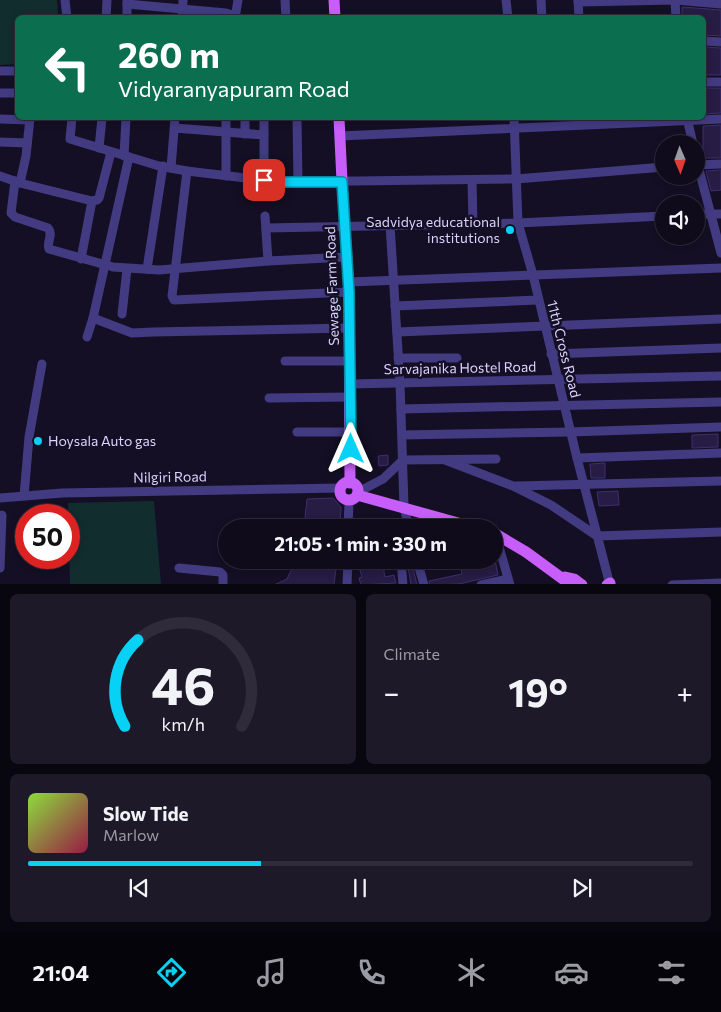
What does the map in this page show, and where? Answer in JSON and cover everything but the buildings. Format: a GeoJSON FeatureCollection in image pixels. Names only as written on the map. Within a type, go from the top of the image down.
{"type":"FeatureCollection","features":[{"type":"Feature","properties":{"kind":"main road"},"geometry":{"type":"LineString","coordinates":[[334,0],[335,15]]}},
{"type":"Feature","properties":{"kind":"main road","name":"Sewage Farm Road"},"geometry":{"type":"LineString","coordinates":[[339,120],[348,287],[351,491]]}},
{"type":"Feature","properties":{"kind":"main road"},"geometry":{"type":"LineString","coordinates":[[351,491],[445,519]]}},
{"type":"Feature","properties":{"kind":"main road"},"geometry":{"type":"LineString","coordinates":[[503,538],[571,584]]}},
{"type":"Feature","properties":{"kind":"main road"},"geometry":{"type":"LineString","coordinates":[[558,575],[574,579],[582,584]]}},
{"type":"Feature","properties":{"kind":"street"},"geometry":{"type":"LineString","coordinates":[[65,0],[67,15]]}},
{"type":"Feature","properties":{"kind":"street"},"geometry":{"type":"LineString","coordinates":[[106,15],[107,0]]}},
{"type":"Feature","properties":{"kind":"street"},"geometry":{"type":"LineString","coordinates":[[182,14],[183,0]]}},
{"type":"Feature","properties":{"kind":"street"},"geometry":{"type":"LineString","coordinates":[[235,15],[238,0]]}},
{"type":"Feature","properties":{"kind":"street"},"geometry":{"type":"LineString","coordinates":[[285,0],[286,15]]}},
{"type":"Feature","properties":{"kind":"street"},"geometry":{"type":"LineString","coordinates":[[506,0],[508,15]]}},
{"type":"Feature","properties":{"kind":"street"},"geometry":{"type":"LineString","coordinates":[[541,0],[542,15]]}},
{"type":"Feature","properties":{"kind":"street"},"geometry":{"type":"LineString","coordinates":[[675,0],[676,15]]}},
{"type":"Feature","properties":{"kind":"street"},"geometry":{"type":"LineString","coordinates":[[579,15],[578,1],[675,0],[721,4]]}},
{"type":"Feature","properties":{"kind":"street"},"geometry":{"type":"LineString","coordinates":[[126,15],[127,2],[182,14],[226,13],[230,15]]}},
{"type":"Feature","properties":{"kind":"street"},"geometry":{"type":"LineString","coordinates":[[706,41],[721,42]]}},
{"type":"Feature","properties":{"kind":"street"},"geometry":{"type":"LineString","coordinates":[[0,71],[15,71]]}},
{"type":"Feature","properties":{"kind":"street"},"geometry":{"type":"LineString","coordinates":[[706,82],[721,82]]}},
{"type":"Feature","properties":{"kind":"street"},"geometry":{"type":"LineString","coordinates":[[0,92],[15,93]]}},
{"type":"Feature","properties":{"kind":"street"},"geometry":{"type":"LineString","coordinates":[[0,120],[15,120]]}},
{"type":"Feature","properties":{"kind":"street"},"geometry":{"type":"LineString","coordinates":[[30,120],[27,143],[10,208],[12,215],[15,217],[48,228],[51,234],[49,249],[80,259],[127,269],[174,269],[346,257]]}},
{"type":"Feature","properties":{"kind":"street"},"geometry":{"type":"LineString","coordinates":[[72,120],[70,139],[110,152],[187,171],[264,180],[342,182],[516,179],[655,168]]}},
{"type":"Feature","properties":{"kind":"street"},"geometry":{"type":"LineString","coordinates":[[99,148],[102,120]]}},
{"type":"Feature","properties":{"kind":"street"},"geometry":{"type":"LineString","coordinates":[[87,337],[106,265],[126,156],[126,120]]}},
{"type":"Feature","properties":{"kind":"street"},"geometry":{"type":"LineString","coordinates":[[147,269],[175,120]]}},
{"type":"Feature","properties":{"kind":"street"},"geometry":{"type":"LineString","coordinates":[[226,120],[226,176]]}},
{"type":"Feature","properties":{"kind":"street"},"geometry":{"type":"LineString","coordinates":[[245,120],[245,134]]}},
{"type":"Feature","properties":{"kind":"street"},"geometry":{"type":"LineString","coordinates":[[264,120],[264,180]]}},
{"type":"Feature","properties":{"kind":"street"},"geometry":{"type":"LineString","coordinates":[[297,120],[298,182]]}},
{"type":"Feature","properties":{"kind":"street","name":"11th Cross Road"},"geometry":{"type":"LineString","coordinates":[[514,120],[518,223],[533,275],[576,458],[609,584]]}},
{"type":"Feature","properties":{"kind":"street"},"geometry":{"type":"LineString","coordinates":[[340,136],[668,120]]}},
{"type":"Feature","properties":{"kind":"street"},"geometry":{"type":"LineString","coordinates":[[687,120],[691,135]]}},
{"type":"Feature","properties":{"kind":"street"},"geometry":{"type":"LineString","coordinates":[[706,120],[721,120]]}},
{"type":"Feature","properties":{"kind":"street"},"geometry":{"type":"LineString","coordinates":[[175,128],[264,135]]}},
{"type":"Feature","properties":{"kind":"street"},"geometry":{"type":"LineString","coordinates":[[0,142],[27,143]]}},
{"type":"Feature","properties":{"kind":"street"},"geometry":{"type":"LineString","coordinates":[[0,176],[92,201],[97,200],[110,152]]}},
{"type":"Feature","properties":{"kind":"street"},"geometry":{"type":"LineString","coordinates":[[705,163],[721,164]]}},
{"type":"Feature","properties":{"kind":"street"},"geometry":{"type":"LineString","coordinates":[[187,171],[174,269],[172,296],[174,300],[348,287],[394,280],[721,268]]}},
{"type":"Feature","properties":{"kind":"street"},"geometry":{"type":"LineString","coordinates":[[472,180],[472,224]]}},
{"type":"Feature","properties":{"kind":"street"},"geometry":{"type":"LineString","coordinates":[[703,185],[721,253]]}},
{"type":"Feature","properties":{"kind":"street"},"geometry":{"type":"LineString","coordinates":[[80,259],[92,201]]}},
{"type":"Feature","properties":{"kind":"street"},"geometry":{"type":"LineString","coordinates":[[705,213],[721,214]]}},
{"type":"Feature","properties":{"kind":"street"},"geometry":{"type":"LineString","coordinates":[[265,216],[268,261]]}},
{"type":"Feature","properties":{"kind":"street"},"geometry":{"type":"LineString","coordinates":[[266,228],[518,223],[655,216]]}},
{"type":"Feature","properties":{"kind":"street"},"geometry":{"type":"LineString","coordinates":[[390,225],[400,383],[404,507],[406,519]]}},
{"type":"Feature","properties":{"kind":"street"},"geometry":{"type":"LineString","coordinates":[[122,314],[127,269]]}},
{"type":"Feature","properties":{"kind":"street"},"geometry":{"type":"LineString","coordinates":[[395,306],[538,300]]}},
{"type":"Feature","properties":{"kind":"street"},"geometry":{"type":"LineString","coordinates":[[93,318],[137,334],[153,332],[349,328]]}},
{"type":"Feature","properties":{"kind":"street"},"geometry":{"type":"LineString","coordinates":[[397,332],[721,319]]}},
{"type":"Feature","properties":{"kind":"street"},"geometry":{"type":"LineString","coordinates":[[551,354],[721,348]]}},
{"type":"Feature","properties":{"kind":"street"},"geometry":{"type":"LineString","coordinates":[[398,358],[457,358]]}},
{"type":"Feature","properties":{"kind":"street"},"geometry":{"type":"LineString","coordinates":[[285,361],[349,361]]}},
{"type":"Feature","properties":{"kind":"street"},"geometry":{"type":"LineString","coordinates":[[24,496],[29,437],[42,364]]}},
{"type":"Feature","properties":{"kind":"street","name":"Sarvajanika Hostel Road"},"geometry":{"type":"LineString","coordinates":[[350,384],[721,376]]}},
{"type":"Feature","properties":{"kind":"street"},"geometry":{"type":"LineString","coordinates":[[270,398],[350,397]]}},
{"type":"Feature","properties":{"kind":"street"},"geometry":{"type":"LineString","coordinates":[[401,409],[721,402]]}},
{"type":"Feature","properties":{"kind":"street"},"geometry":{"type":"LineString","coordinates":[[402,435],[721,427]]}},
{"type":"Feature","properties":{"kind":"street"},"geometry":{"type":"LineString","coordinates":[[297,432],[351,432]]}},
{"type":"Feature","properties":{"kind":"street"},"geometry":{"type":"LineString","coordinates":[[576,458],[721,453]]}},
{"type":"Feature","properties":{"kind":"street"},"geometry":{"type":"LineString","coordinates":[[348,519],[351,491],[383,479],[403,460],[496,459]]}},
{"type":"Feature","properties":{"kind":"street"},"geometry":{"type":"LineString","coordinates":[[445,460],[513,486],[551,505],[597,536],[721,532]]}},
{"type":"Feature","properties":{"kind":"street"},"geometry":{"type":"LineString","coordinates":[[513,486],[721,481]]}},
{"type":"Feature","properties":{"kind":"street","name":"Nilgiri Road"},"geometry":{"type":"LineString","coordinates":[[0,498],[62,493],[351,491]]}},
{"type":"Feature","properties":{"kind":"street"},"geometry":{"type":"LineString","coordinates":[[0,568],[2,515]]}},
{"type":"Feature","properties":{"kind":"street"},"geometry":{"type":"LineString","coordinates":[[481,584],[509,582],[503,562]]}},
{"type":"Feature","properties":{"kind":"street"},"geometry":{"type":"LineString","coordinates":[[179,568],[220,572],[226,584]]}},
{"type":"Feature","properties":{"kind":"street"},"geometry":{"type":"LineString","coordinates":[[347,584],[348,569]]}},
{"type":"Feature","properties":{"kind":"street"},"geometry":{"type":"LineString","coordinates":[[349,569],[351,584]]}},
{"type":"Feature","properties":{"kind":"street"},"geometry":{"type":"LineString","coordinates":[[402,569],[403,584]]}},
{"type":"Feature","properties":{"kind":"street"},"geometry":{"type":"LineString","coordinates":[[420,569],[424,584]]}},
{"type":"Feature","properties":{"kind":"street"},"geometry":{"type":"LineString","coordinates":[[672,584],[721,583]]}},
{"type":"Feature","properties":{"kind":"green space"},"geometry":{"type":"Polygon","coordinates":[[[0,0],[57,0],[58,15],[15,15],[15,64],[0,65],[0,0]]]}},
{"type":"Feature","properties":{"kind":"green space"},"geometry":{"type":"Polygon","coordinates":[[[154,501],[161,584],[70,584],[70,569],[80,569],[80,504],[68,503],[154,501]]]}},
{"type":"Feature","properties":{"kind":"place","name":"Sadvidya educational institutions"},"geometry":{"type":"Point","coordinates":[510,230]}},
{"type":"Feature","properties":{"kind":"place","name":"Hoysala Auto gas"},"geometry":{"type":"Point","coordinates":[38,441]}},
{"type":"Feature","properties":{"kind":"route"},"geometry":{"type":"LineString","coordinates":[[264,180],[278,182],[342,182],[349,292],[351,449]]}}]}
